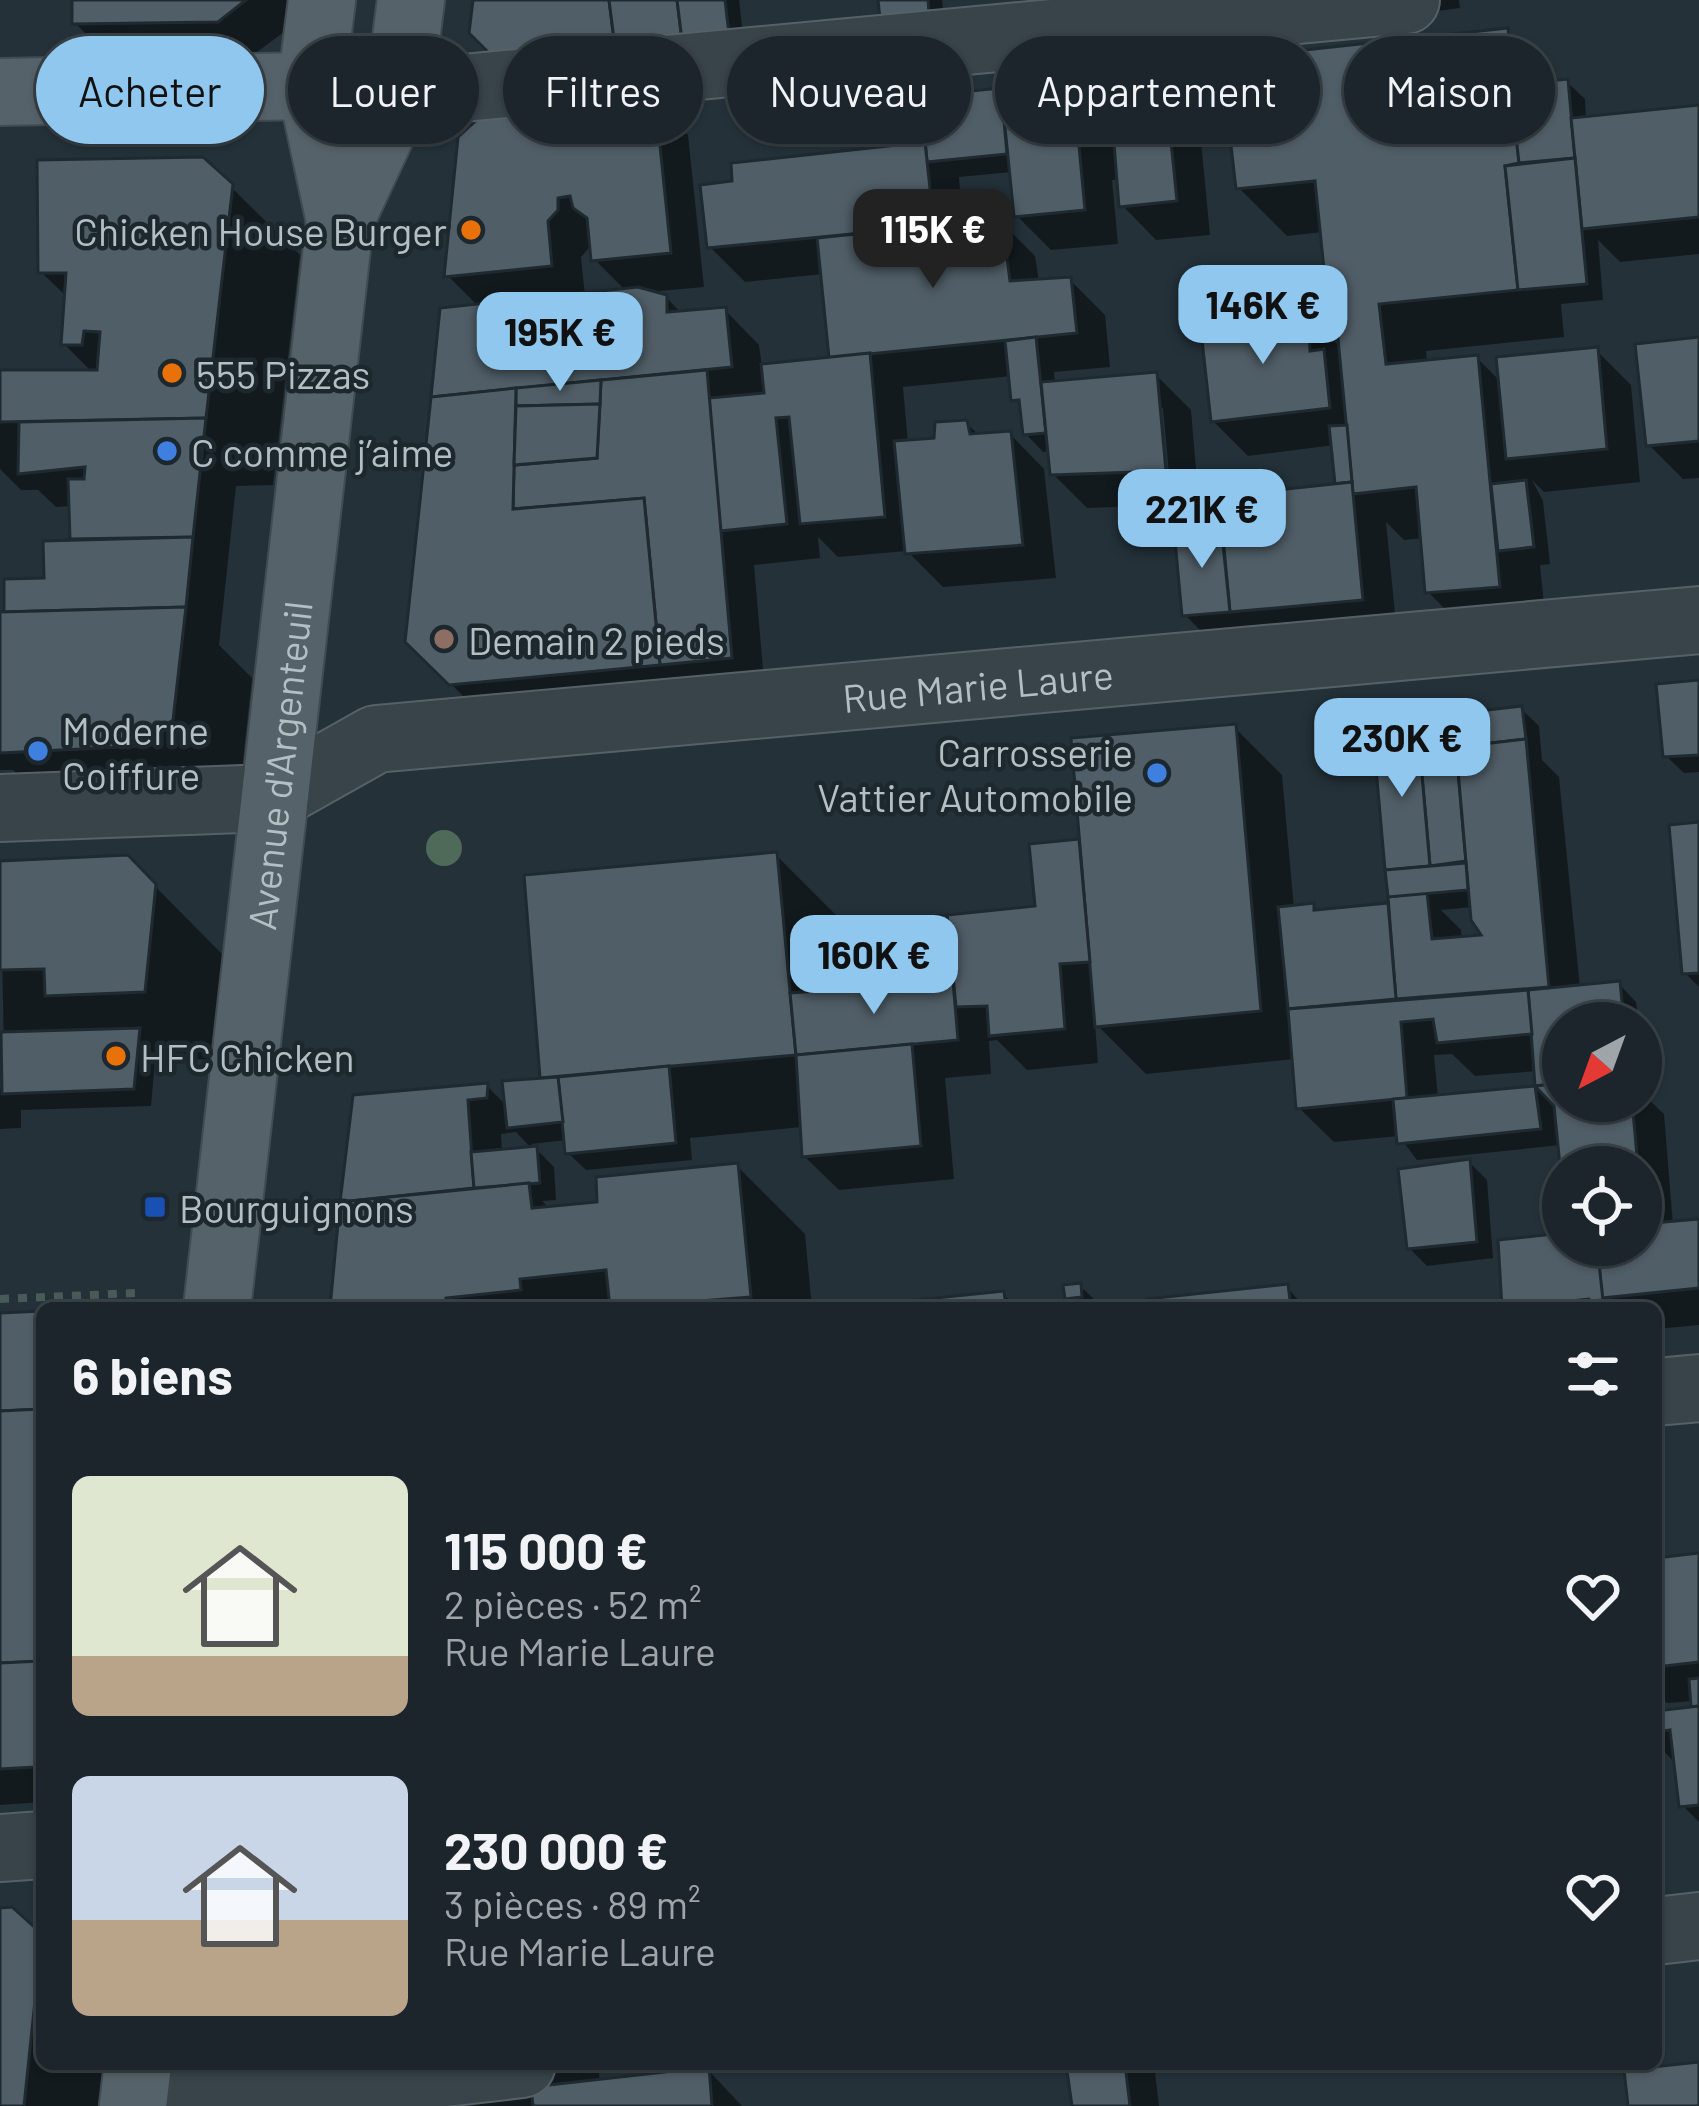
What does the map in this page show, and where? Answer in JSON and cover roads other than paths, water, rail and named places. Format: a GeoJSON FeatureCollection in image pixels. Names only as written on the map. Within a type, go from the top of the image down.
{"type":"FeatureCollection","features":[{"type":"Feature","properties":{"kind":"main road","name":"Avenue d'Argenteuil"},"geometry":{"type":"LineString","coordinates":[[317,36],[322,0]]}},
{"type":"Feature","properties":{"kind":"main road","name":"Avenue d'Argenteuil"},"geometry":{"type":"LineString","coordinates":[[406,36],[411,0]]}},
{"type":"Feature","properties":{"kind":"main road"},"geometry":{"type":"LineString","coordinates":[[0,92],[288,86]]}},
{"type":"Feature","properties":{"kind":"main road","name":"Avenue d'Argenteuil"},"geometry":{"type":"LineString","coordinates":[[323,144],[340,221]]}},
{"type":"Feature","properties":{"kind":"main road","name":"Avenue d'Argenteuil"},"geometry":{"type":"LineString","coordinates":[[218,1299],[340,221],[376,144]]}},
{"type":"Feature","properties":{"kind":"main road"},"geometry":{"type":"LineString","coordinates":[[133,2106],[137,2070]]}},
{"type":"Feature","properties":{"kind":"street"},"geometry":{"type":"LineString","coordinates":[[479,87],[1406,0]]}},
{"type":"Feature","properties":{"kind":"street","name":"Rue Marie Laure"},"geometry":{"type":"LineString","coordinates":[[272,797],[376,739],[1699,620]]}},
{"type":"Feature","properties":{"kind":"street"},"geometry":{"type":"LineString","coordinates":[[0,808],[272,797]]}},
{"type":"Feature","properties":{"kind":"street"},"geometry":{"type":"LineString","coordinates":[[1662,1391],[1699,1388]]}},
{"type":"Feature","properties":{"kind":"street"},"geometry":{"type":"LineString","coordinates":[[0,1848],[36,1845]]}},
{"type":"Feature","properties":{"kind":"street"},"geometry":{"type":"LineString","coordinates":[[1662,1930],[1699,1926]]}},
{"type":"Feature","properties":{"kind":"street"},"geometry":{"type":"LineString","coordinates":[[163,2106],[471,2070]]}},
{"type":"Feature","properties":{"kind":"place","name":"Chicken House Burger"},"geometry":{"type":"Point","coordinates":[471,230]}},
{"type":"Feature","properties":{"kind":"place","name":"555 Pizzas"},"geometry":{"type":"Point","coordinates":[172,373]}},
{"type":"Feature","properties":{"kind":"place","name":"C comme j’aime"},"geometry":{"type":"Point","coordinates":[167,451]}},
{"type":"Feature","properties":{"kind":"place","name":"Demain 2 pieds"},"geometry":{"type":"Point","coordinates":[444,639]}},
{"type":"Feature","properties":{"kind":"place","name":"Moderne Coiffure"},"geometry":{"type":"Point","coordinates":[38,751]}},
{"type":"Feature","properties":{"kind":"place","name":"Carrosserie Vattier Automobile"},"geometry":{"type":"Point","coordinates":[1157,773]}},
{"type":"Feature","properties":{"kind":"place","name":"HFC Chicken"},"geometry":{"type":"Point","coordinates":[116,1056]}},
{"type":"Feature","properties":{"kind":"place","name":"Bourguignons"},"geometry":{"type":"Point","coordinates":[155,1207]}}]}
